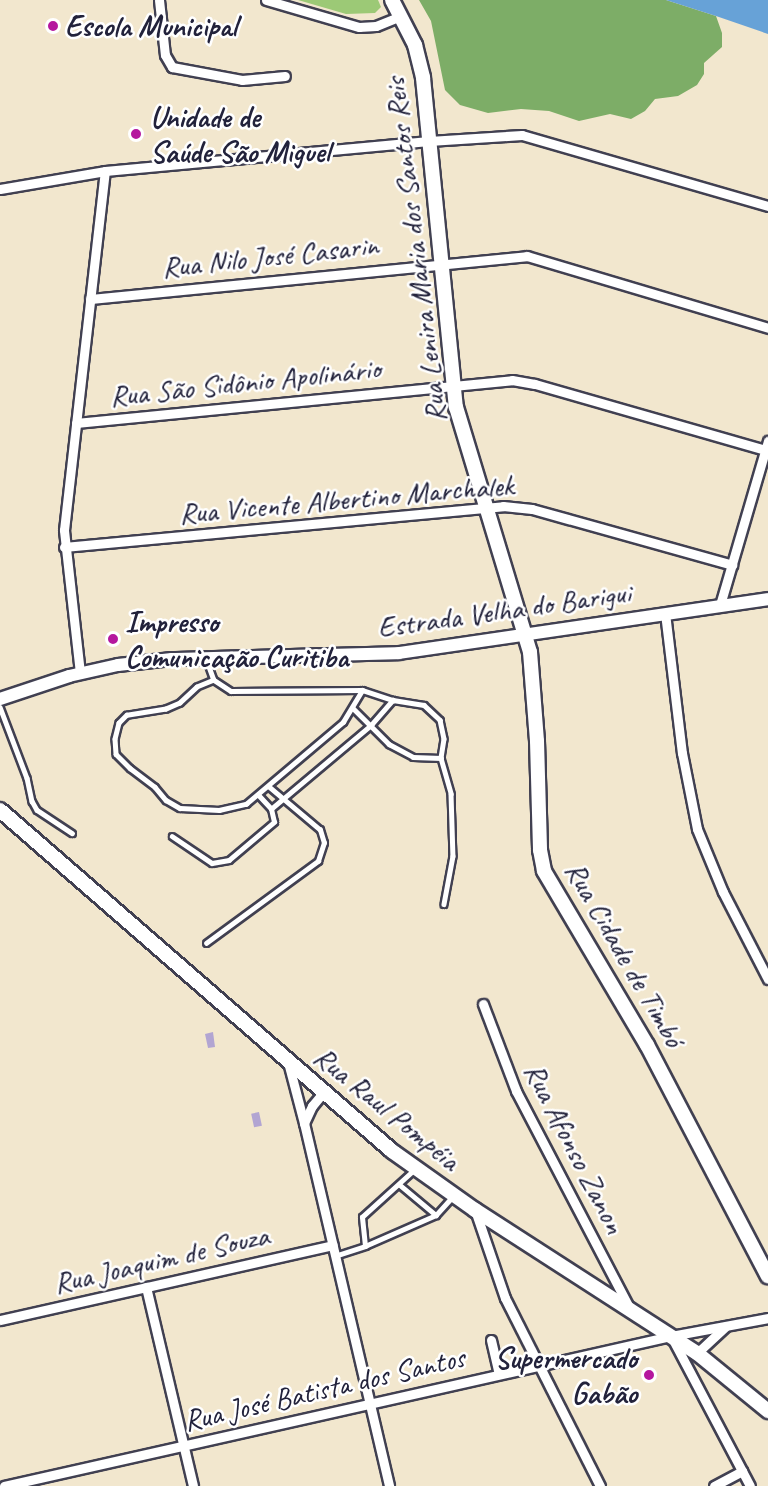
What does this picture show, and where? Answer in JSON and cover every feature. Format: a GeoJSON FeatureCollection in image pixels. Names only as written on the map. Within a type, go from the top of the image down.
{"type":"FeatureCollection","features":[{"type":"Feature","properties":{"kind":"main road","name":"Rua Lenira Maria dos Santos Reis"},"geometry":{"type":"LineString","coordinates":[[392,0],[421,61],[456,407],[526,635]]}},
{"type":"Feature","properties":{"kind":"main road","name":"Rua Cidade de Timbó"},"geometry":{"type":"LineString","coordinates":[[526,635],[533,682],[540,850],[544,870],[647,1045],[768,1276]]}},
{"type":"Feature","properties":{"kind":"main road","name":"Rua Raul Pompéia"},"geometry":{"type":"LineString","coordinates":[[0,810],[323,1093],[415,1168],[475,1210],[697,1353],[768,1411]]}},
{"type":"Feature","properties":{"kind":"street"},"geometry":{"type":"LineString","coordinates":[[159,0],[165,55],[172,67],[242,80],[285,76]]}},
{"type":"Feature","properties":{"kind":"street"},"geometry":{"type":"LineString","coordinates":[[266,0],[359,27],[376,26],[401,16]]}},
{"type":"Feature","properties":{"kind":"street"},"geometry":{"type":"LineString","coordinates":[[0,189],[105,171],[512,135],[532,136],[768,207]]}},
{"type":"Feature","properties":{"kind":"street"},"geometry":{"type":"LineString","coordinates":[[80,673],[64,547],[105,171]]}},
{"type":"Feature","properties":{"kind":"street","name":"Rua Nilo José Casarin"},"geometry":{"type":"LineString","coordinates":[[90,299],[517,255],[535,257],[768,328]]}},
{"type":"Feature","properties":{"kind":"street","name":"Rua São Sidônio Apolinário"},"geometry":{"type":"LineString","coordinates":[[76,423],[499,380],[525,382],[766,452]]}},
{"type":"Feature","properties":{"kind":"street"},"geometry":{"type":"LineString","coordinates":[[720,605],[768,441]]}},
{"type":"Feature","properties":{"kind":"street","name":"Rua Vicente Albertino Marchalek"},"geometry":{"type":"LineString","coordinates":[[64,547],[487,507],[532,509],[732,565]]}},
{"type":"Feature","properties":{"kind":"street","name":"Estrada Velha do Barigui"},"geometry":{"type":"LineString","coordinates":[[0,699],[80,673],[141,662],[399,653],[768,599]]}},
{"type":"Feature","properties":{"kind":"street"},"geometry":{"type":"LineString","coordinates":[[665,613],[682,753],[697,829],[716,877],[768,979]]}},
{"type":"Feature","properties":{"kind":"street","name":"Rua Afonso Zanon"},"geometry":{"type":"LineString","coordinates":[[483,1004],[516,1091],[631,1311]]}},
{"type":"Feature","properties":{"kind":"street"},"geometry":{"type":"LineString","coordinates":[[288,1062],[389,1486]]}},
{"type":"Feature","properties":{"kind":"street"},"geometry":{"type":"LineString","coordinates":[[304,1123],[312,1106],[323,1093]]}},
{"type":"Feature","properties":{"kind":"street"},"geometry":{"type":"LineString","coordinates":[[475,1210],[497,1281],[600,1486]]}},
{"type":"Feature","properties":{"kind":"street","name":"Rua Joaquim de Souza"},"geometry":{"type":"LineString","coordinates":[[0,1320],[333,1245]]}},
{"type":"Feature","properties":{"kind":"street"},"geometry":{"type":"LineString","coordinates":[[146,1287],[193,1486]]}},
{"type":"Feature","properties":{"kind":"street","name":"Rua José Batista dos Santos"},"geometry":{"type":"LineString","coordinates":[[4,1486],[538,1365],[768,1318]]}},
{"type":"Feature","properties":{"kind":"street"},"geometry":{"type":"LineString","coordinates":[[697,1353],[725,1327]]}},
{"type":"Feature","properties":{"kind":"street"},"geometry":{"type":"LineString","coordinates":[[671,1336],[750,1486]]}},
{"type":"Feature","properties":{"kind":"street"},"geometry":{"type":"LineString","coordinates":[[491,1340],[499,1374]]}},
{"type":"Feature","properties":{"kind":"street"},"geometry":{"type":"LineString","coordinates":[[714,1486],[742,1471]]}},
{"type":"Feature","properties":{"kind":"lane"},"geometry":{"type":"LineString","coordinates":[[206,658],[214,680],[231,691],[362,690],[393,700],[424,705],[440,720],[444,739],[441,758],[451,794],[453,856],[444,904]]}},
{"type":"Feature","properties":{"kind":"lane"},"geometry":{"type":"LineString","coordinates":[[214,680],[197,687],[180,704],[127,715],[119,723],[115,739],[116,754],[166,800],[180,808],[219,810],[246,804],[269,787],[343,722],[362,690]]}},
{"type":"Feature","properties":{"kind":"lane"},"geometry":{"type":"LineString","coordinates":[[271,808],[371,724],[393,700]]}},
{"type":"Feature","properties":{"kind":"lane"},"geometry":{"type":"LineString","coordinates":[[0,707],[24,769],[32,801],[38,810],[72,833]]}},
{"type":"Feature","properties":{"kind":"lane"},"geometry":{"type":"LineString","coordinates":[[353,708],[389,744],[413,757],[441,758]]}},
{"type":"Feature","properties":{"kind":"lane"},"geometry":{"type":"LineString","coordinates":[[206,943],[318,861],[324,843],[320,830],[269,787]]}},
{"type":"Feature","properties":{"kind":"lane"},"geometry":{"type":"LineString","coordinates":[[172,836],[212,863],[230,860],[272,827],[275,817],[271,808],[258,795]]}},
{"type":"Feature","properties":{"kind":"lane"},"geometry":{"type":"LineString","coordinates":[[365,1246],[362,1217],[400,1185],[415,1168]]}},
{"type":"Feature","properties":{"kind":"lane"},"geometry":{"type":"LineString","coordinates":[[400,1185],[436,1215]]}},
{"type":"Feature","properties":{"kind":"lane"},"geometry":{"type":"LineString","coordinates":[[336,1256],[436,1215],[454,1196]]}},
{"type":"Feature","properties":{"kind":"green space"},"geometry":{"type":"Polygon","coordinates":[[[298,0],[378,0],[381,7],[375,13],[346,14],[298,0]]]}},
{"type":"Feature","properties":{"kind":"green space"},"geometry":{"type":"Polygon","coordinates":[[[419,0],[666,0],[716,16],[722,33],[722,47],[704,63],[704,74],[697,85],[678,96],[655,99],[645,111],[631,119],[610,114],[579,121],[549,111],[521,109],[488,113],[460,105],[445,90],[431,21],[419,0]]]}},
{"type":"Feature","properties":{"kind":"water"},"geometry":{"type":"Polygon","coordinates":[[[666,0],[768,0],[768,34],[716,16],[666,0]]]}},
{"type":"Feature","properties":{"kind":"building"},"geometry":{"type":"Polygon","coordinates":[[[213,1032],[215,1047],[208,1048],[205,1034],[213,1032]]]}},
{"type":"Feature","properties":{"kind":"building"},"geometry":{"type":"Polygon","coordinates":[[[259,1112],[262,1126],[254,1127],[251,1114],[259,1112]]]}},
{"type":"Feature","properties":{"kind":"place","name":"Escola Municipal"},"geometry":{"type":"Point","coordinates":[53,26]}},
{"type":"Feature","properties":{"kind":"place","name":"Unidade de Saúde São Miguel"},"geometry":{"type":"Point","coordinates":[136,134]}},
{"type":"Feature","properties":{"kind":"place","name":"Impresso Comunicação Curitiba"},"geometry":{"type":"Point","coordinates":[113,639]}},
{"type":"Feature","properties":{"kind":"place","name":"Supermercado Gabão"},"geometry":{"type":"Point","coordinates":[649,1375]}}]}
